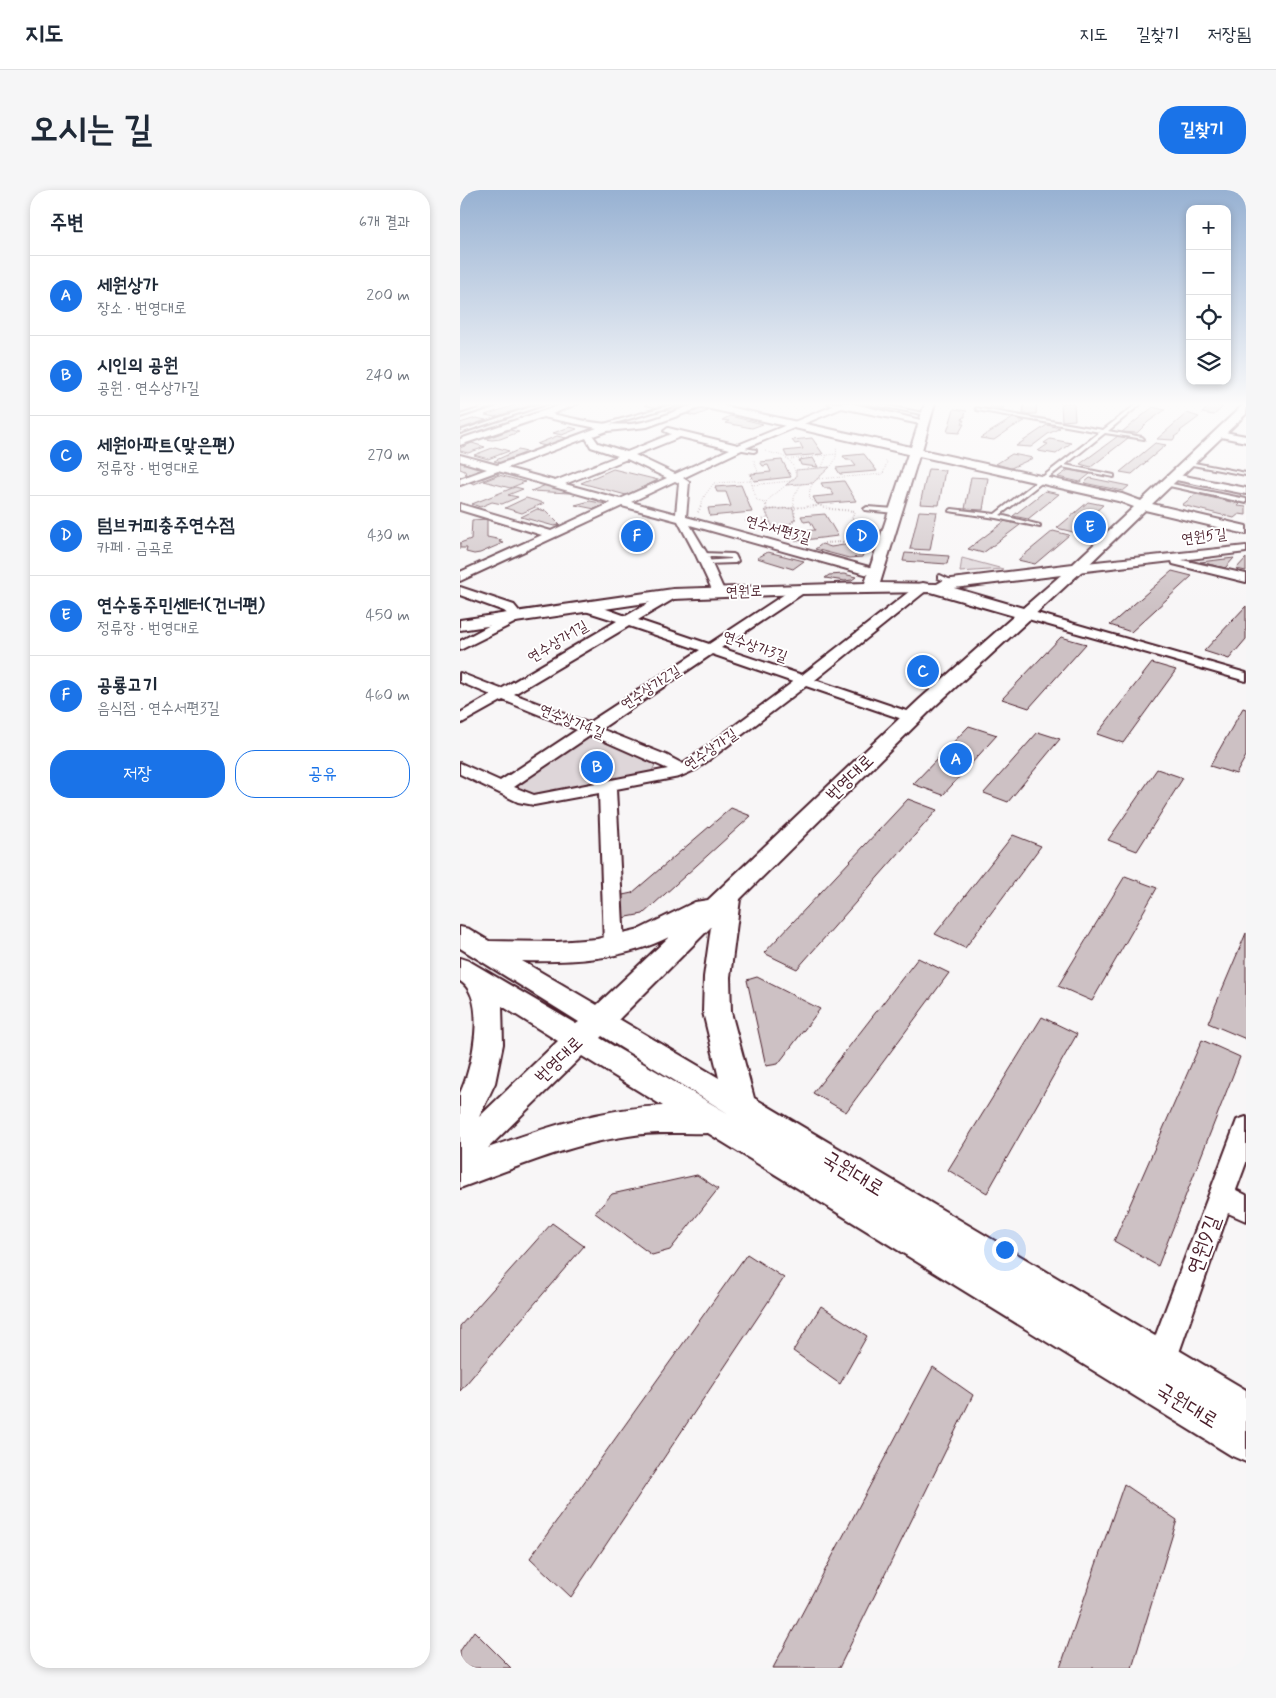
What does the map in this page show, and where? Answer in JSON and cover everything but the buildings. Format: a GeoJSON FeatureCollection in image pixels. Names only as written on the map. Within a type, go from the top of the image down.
{"type":"FeatureCollection","features":[{"type":"Feature","properties":{"kind":"street"},"geometry":{"type":"LineString","coordinates":[[460,482],[486,472]]}},
{"type":"Feature","properties":{"kind":"street","name":"연수서편3길"},"geometry":{"type":"LineString","coordinates":[[512,472],[876,573]]}},
{"type":"Feature","properties":{"kind":"street"},"geometry":{"type":"LineString","coordinates":[[557,484],[586,472]]}},
{"type":"Feature","properties":{"kind":"street"},"geometry":{"type":"LineString","coordinates":[[665,472],[684,482],[681,518],[719,593]]}},
{"type":"Feature","properties":{"kind":"street"},"geometry":{"type":"LineString","coordinates":[[460,577],[687,472]]}},
{"type":"Feature","properties":{"kind":"street"},"geometry":{"type":"LineString","coordinates":[[871,589],[907,472]]}},
{"type":"Feature","properties":{"kind":"street"},"geometry":{"type":"LineString","coordinates":[[1001,472],[1122,498],[1143,506],[1246,530]]}},
{"type":"Feature","properties":{"kind":"street","name":"번영대로"},"geometry":{"type":"LineString","coordinates":[[460,1155],[913,718],[1178,472]]}},
{"type":"Feature","properties":{"kind":"street"},"geometry":{"type":"LineString","coordinates":[[1170,480],[1246,491]]}},
{"type":"Feature","properties":{"kind":"street"},"geometry":{"type":"LineString","coordinates":[[460,506],[552,534]]}},
{"type":"Feature","properties":{"kind":"street","name":"연원5길"},"geometry":{"type":"LineString","coordinates":[[1077,568],[1246,549]]}},
{"type":"Feature","properties":{"kind":"street","name":"연원5길"},"geometry":{"type":"LineString","coordinates":[[1167,558],[1246,578]]}},
{"type":"Feature","properties":{"kind":"street"},"geometry":{"type":"LineString","coordinates":[[876,573],[932,584],[956,584],[1077,568]]}},
{"type":"Feature","properties":{"kind":"street","name":"연원로"},"geometry":{"type":"LineString","coordinates":[[460,625],[673,594],[801,589],[871,589],[932,584],[1026,614]]}},
{"type":"Feature","properties":{"kind":"street","name":"연수상가길"},"geometry":{"type":"LineString","coordinates":[[460,768],[524,798],[534,800],[682,770],[691,766],[932,584]]}},
{"type":"Feature","properties":{"kind":"street","name":"연수상가2길"},"geometry":{"type":"LineString","coordinates":[[502,787],[801,589]]}},
{"type":"Feature","properties":{"kind":"street"},"geometry":{"type":"LineString","coordinates":[[460,590],[509,608],[517,616],[460,646]]}},
{"type":"Feature","properties":{"kind":"street","name":"연수상가1길"},"geometry":{"type":"LineString","coordinates":[[460,719],[673,594]]}},
{"type":"Feature","properties":{"kind":"street","name":"연수상가3길"},"geometry":{"type":"LineString","coordinates":[[587,607],[913,718]]}},
{"type":"Feature","properties":{"kind":"street"},"geometry":{"type":"LineString","coordinates":[[1026,614],[1246,677]]}},
{"type":"Feature","properties":{"kind":"street","name":"연수상가4길"},"geometry":{"type":"LineString","coordinates":[[460,677],[660,758],[682,770]]}},
{"type":"Feature","properties":{"kind":"street"},"geometry":{"type":"LineString","coordinates":[[607,786],[614,945]]}},
{"type":"Feature","properties":{"kind":"street"},"geometry":{"type":"LineString","coordinates":[[485,951],[557,952],[597,949],[648,937],[728,896]]}},
{"type":"Feature","properties":{"kind":"street"},"geometry":{"type":"LineString","coordinates":[[460,1173],[544,1143],[617,1123],[727,1113],[718,1012],[717,977],[728,896]]}},
{"type":"Feature","properties":{"kind":"street","name":"국원대로"},"geometry":{"type":"LineString","coordinates":[[460,936],[485,951],[589,1030]]}},
{"type":"Feature","properties":{"kind":"street"},"geometry":{"type":"LineString","coordinates":[[460,1124],[480,1083],[489,1044],[488,1004],[467,973]]}},
{"type":"Feature","properties":{"kind":"street","name":"국원대로"},"geometry":{"type":"LineString","coordinates":[[467,973],[589,1030],[727,1113],[1162,1361],[1246,1412]]}},
{"type":"Feature","properties":{"kind":"street","name":"국원대로"},"geometry":{"type":"LineString","coordinates":[[727,1113],[1246,1442]]}},
{"type":"Feature","properties":{"kind":"street","name":"연원9길"},"geometry":{"type":"LineString","coordinates":[[1162,1361],[1246,1128]]}},
{"type":"Feature","properties":{"kind":"street"},"geometry":{"type":"LineString","coordinates":[[1222,1196],[1246,1208]]}},
{"type":"Feature","properties":{"kind":"lane"},"geometry":{"type":"LineString","coordinates":[[996,516],[1051,472]]}},
{"type":"Feature","properties":{"kind":"lane"},"geometry":{"type":"LineString","coordinates":[[1093,472],[1112,476]]}},
{"type":"Feature","properties":{"kind":"lane"},"geometry":{"type":"LineString","coordinates":[[1170,480],[1246,501]]}},
{"type":"Feature","properties":{"kind":"lane"},"geometry":{"type":"LineString","coordinates":[[867,509],[895,511]]}},
{"type":"Feature","properties":{"kind":"lane"},"geometry":{"type":"LineString","coordinates":[[952,511],[996,516],[1038,526]]}},
{"type":"Feature","properties":{"kind":"path"},"geometry":{"type":"LineString","coordinates":[[758,472],[750,473],[751,481],[757,500],[765,503]]}},
{"type":"Feature","properties":{"kind":"path"},"geometry":{"type":"LineString","coordinates":[[779,536],[768,519],[765,503],[773,494],[796,477],[796,472]]}},
{"type":"Feature","properties":{"kind":"path"},"geometry":{"type":"LineString","coordinates":[[818,506],[812,501],[810,489],[813,483],[825,472]]}},
{"type":"Feature","properties":{"kind":"path"},"geometry":{"type":"LineString","coordinates":[[817,479],[883,474],[884,472]]}},
{"type":"Feature","properties":{"kind":"path"},"geometry":{"type":"LineString","coordinates":[[697,514],[705,496],[714,484],[751,481]]}},
{"type":"Feature","properties":{"kind":"path"},"geometry":{"type":"LineString","coordinates":[[752,485],[792,481]]}},
{"type":"Feature","properties":{"kind":"path"},"geometry":{"type":"LineString","coordinates":[[786,486],[813,483]]}},
{"type":"Feature","properties":{"kind":"path"},"geometry":{"type":"LineString","coordinates":[[774,530],[795,519],[794,497],[801,484]]}},
{"type":"Feature","properties":{"kind":"path"},"geometry":{"type":"LineString","coordinates":[[765,510],[818,506],[835,510],[855,511],[844,542],[815,544]]}},
{"type":"Feature","properties":{"kind":"path"},"geometry":{"type":"LineString","coordinates":[[744,521],[768,519]]}},
{"type":"Feature","properties":{"kind":"path"},"geometry":{"type":"LineString","coordinates":[[850,528],[877,530]]}},
{"type":"Feature","properties":{"kind":"shaded area"},"geometry":{"type":"Polygon","coordinates":[[[796,472],[825,472],[813,483],[786,485],[796,477],[796,472]]]}},
{"type":"Feature","properties":{"kind":"shaded area"},"geometry":{"type":"Polygon","coordinates":[[[793,508],[795,519],[791,523],[774,530],[765,510],[793,508]]]}},
{"type":"Feature","properties":{"kind":"shaded area"},"geometry":{"type":"Polygon","coordinates":[[[962,558],[1003,569],[960,572],[962,558]]]}},
{"type":"Feature","properties":{"kind":"shaded area"},"geometry":{"type":"Polygon","coordinates":[[[591,733],[657,761],[651,773],[535,797],[511,786],[591,733]]]}},
{"type":"Feature","properties":{"kind":"place","name":"연수동주민센터(건너편)"},"geometry":{"type":"Point","coordinates":[1090,527]}},
{"type":"Feature","properties":{"kind":"place","name":"공룡고기"},"geometry":{"type":"Point","coordinates":[637,536]}},
{"type":"Feature","properties":{"kind":"place","name":"텀브커피충주연수점"},"geometry":{"type":"Point","coordinates":[862,536]}},
{"type":"Feature","properties":{"kind":"place","name":"세원아파트(맞은편)"},"geometry":{"type":"Point","coordinates":[923,671]}},
{"type":"Feature","properties":{"kind":"place","name":"세원상가"},"geometry":{"type":"Point","coordinates":[956,759]}},
{"type":"Feature","properties":{"kind":"place","name":"시인의 공원"},"geometry":{"type":"Point","coordinates":[597,767]}}]}
